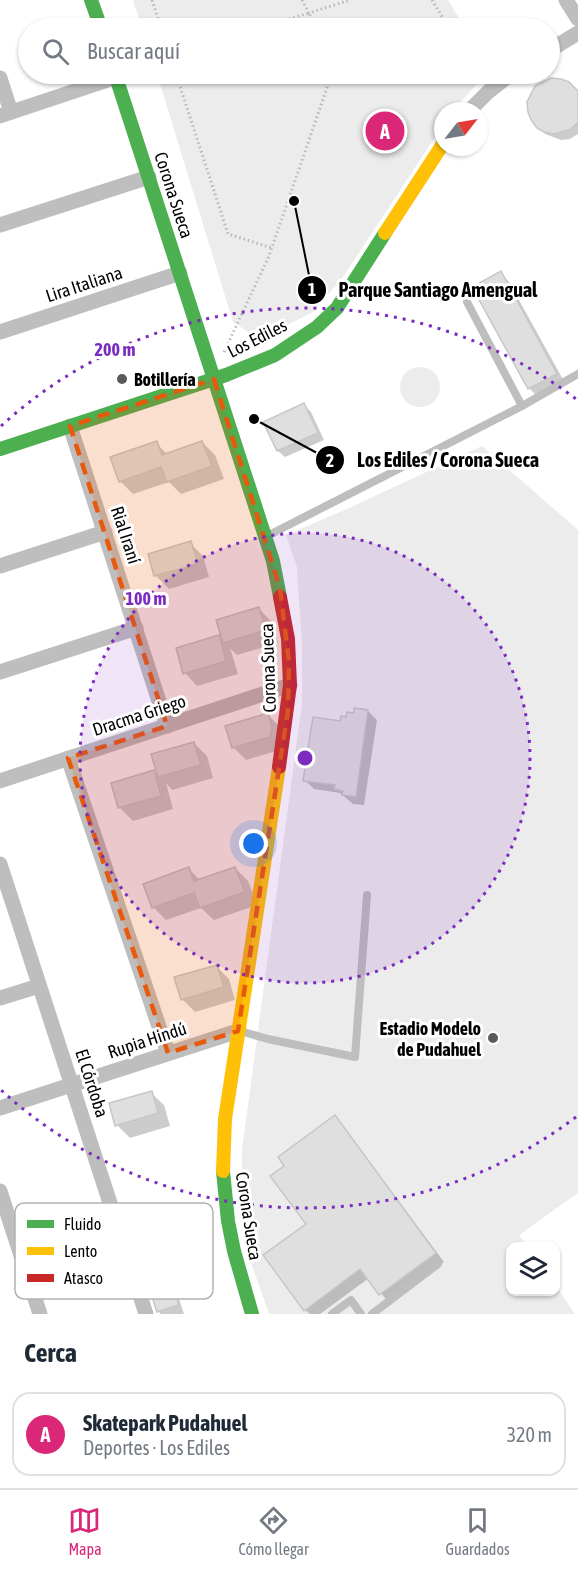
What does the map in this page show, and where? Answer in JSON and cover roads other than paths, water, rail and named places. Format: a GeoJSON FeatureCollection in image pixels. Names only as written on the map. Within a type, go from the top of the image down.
{"type":"FeatureCollection","features":[{"type":"Feature","properties":{"kind":"street"},"geometry":{"type":"LineString","coordinates":[[91,0],[97,18]]}},
{"type":"Feature","properties":{"kind":"street"},"geometry":{"type":"LineString","coordinates":[[566,0],[578,20]]}},
{"type":"Feature","properties":{"kind":"street"},"geometry":{"type":"LineString","coordinates":[[560,44],[578,33]]}},
{"type":"Feature","properties":{"kind":"street"},"geometry":{"type":"LineString","coordinates":[[0,78],[6,114],[91,84]]}},
{"type":"Feature","properties":{"kind":"street","name":"Corona Sueca"},"geometry":{"type":"LineString","coordinates":[[119,84],[273,561],[285,616],[290,685],[285,736],[238,1031],[223,1141],[223,1178],[234,1251],[252,1314]]}},
{"type":"Feature","properties":{"kind":"street"},"geometry":{"type":"LineString","coordinates":[[478,102],[498,84]]}},
{"type":"Feature","properties":{"kind":"street","name":"Los Ediles"},"geometry":{"type":"LineString","coordinates":[[0,449],[214,379],[275,355],[317,327],[337,308],[435,156]]}},
{"type":"Feature","properties":{"kind":"street"},"geometry":{"type":"LineString","coordinates":[[0,225],[149,177]]}},
{"type":"Feature","properties":{"kind":"street","name":"Lira Italiana"},"geometry":{"type":"LineString","coordinates":[[0,332],[180,273]]}},
{"type":"Feature","properties":{"kind":"street","name":"Rial Iraní"},"geometry":{"type":"LineString","coordinates":[[70,426],[167,726]]}},
{"type":"Feature","properties":{"kind":"street"},"geometry":{"type":"LineString","coordinates":[[0,566],[105,532]]}},
{"type":"Feature","properties":{"kind":"street"},"geometry":{"type":"LineString","coordinates":[[0,672],[136,628]]}},
{"type":"Feature","properties":{"kind":"street","name":"Dracma Griego"},"geometry":{"type":"LineString","coordinates":[[0,781],[290,685]]}},
{"type":"Feature","properties":{"kind":"street"},"geometry":{"type":"LineString","coordinates":[[68,758],[168,1053]]}},
{"type":"Feature","properties":{"kind":"street","name":"El Córdoba"},"geometry":{"type":"LineString","coordinates":[[0,864],[4,890],[39,986],[110,1203]]}},
{"type":"Feature","properties":{"kind":"street"},"geometry":{"type":"LineString","coordinates":[[0,998],[39,986]]}},
{"type":"Feature","properties":{"kind":"street","name":"Rupia Hindú"},"geometry":{"type":"LineString","coordinates":[[0,1108],[238,1031]]}},
{"type":"Feature","properties":{"kind":"street"},"geometry":{"type":"LineString","coordinates":[[0,1191],[15,1237]]}},
{"type":"Feature","properties":{"kind":"street"},"geometry":{"type":"LineString","coordinates":[[35,1299],[40,1314]]}},
{"type":"Feature","properties":{"kind":"street","name":"El Córdoba"},"geometry":{"type":"LineString","coordinates":[[141,1299],[146,1314]]}},
{"type":"Feature","properties":{"kind":"lane"},"geometry":{"type":"LineString","coordinates":[[467,302],[522,406]]}},
{"type":"Feature","properties":{"kind":"lane"},"geometry":{"type":"LineString","coordinates":[[265,537],[522,406],[578,374]]}},
{"type":"Feature","properties":{"kind":"lane"},"geometry":{"type":"LineString","coordinates":[[238,1031],[268,1040],[355,1057],[367,895]]}},
{"type":"Feature","properties":{"kind":"lane"},"geometry":{"type":"LineString","coordinates":[[372,1314],[438,1264]]}},
{"type":"Feature","properties":{"kind":"lane"},"geometry":{"type":"LineString","coordinates":[[332,1314],[351,1300],[361,1314]]}},
{"type":"Feature","properties":{"kind":"place","name":"Skatepark Pudahuel"},"geometry":{"type":"Point","coordinates":[385,131]}},
{"type":"Feature","properties":{"kind":"place","name":"Parque Santiago Amengual"},"geometry":{"type":"Point","coordinates":[294,201]}},
{"type":"Feature","properties":{"kind":"place","name":"Botillería"},"geometry":{"type":"Point","coordinates":[122,379]}},
{"type":"Feature","properties":{"kind":"place","name":"Los Ediles / Corona Sueca"},"geometry":{"type":"Point","coordinates":[254,419]}},
{"type":"Feature","properties":{"kind":"place","name":"Estadio Modelo de Pudahuel"},"geometry":{"type":"Point","coordinates":[493,1038]}}]}
